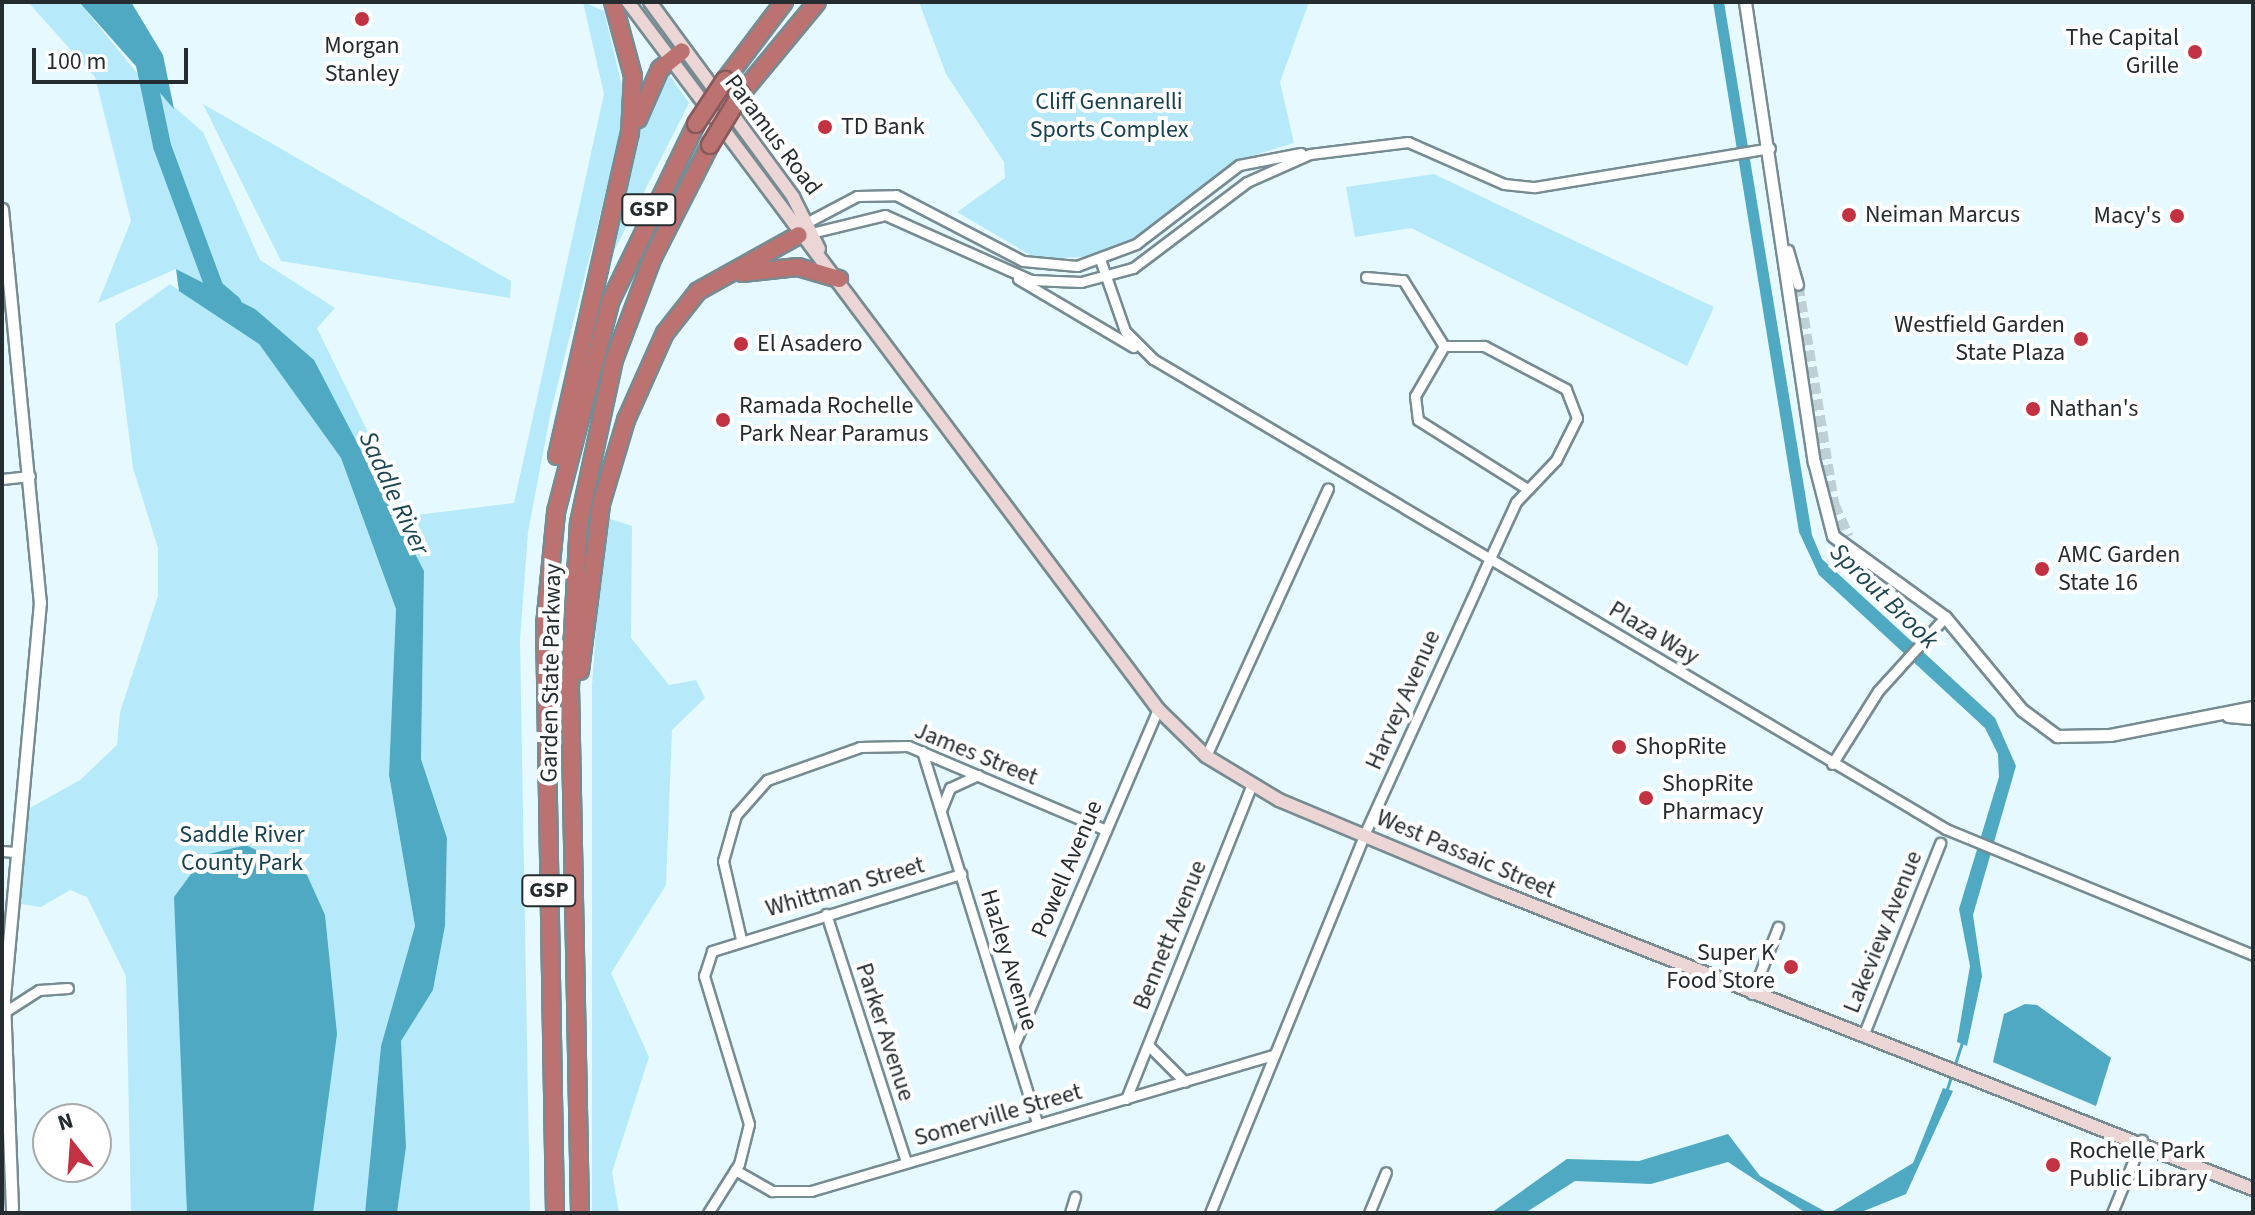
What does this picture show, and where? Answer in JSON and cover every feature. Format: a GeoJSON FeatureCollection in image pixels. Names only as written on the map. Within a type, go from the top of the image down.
{"type":"FeatureCollection","features":[{"type":"Feature","properties":{"kind":"highway"},"geometry":{"type":"LineString","coordinates":[[613,2],[633,76],[624,163]]}},
{"type":"Feature","properties":{"kind":"highway","name":"Garden State Parkway"},"geometry":{"type":"LineString","coordinates":[[555,1213],[549,569],[566,457],[611,300],[696,124],[784,2]]}},
{"type":"Feature","properties":{"kind":"highway","name":"Garden State Parkway"},"geometry":{"type":"LineString","coordinates":[[580,1213],[571,633],[588,467],[632,309],[710,145],[741,94],[817,2]]}},
{"type":"Feature","properties":{"kind":"highway"},"geometry":{"type":"LineString","coordinates":[[549,569],[558,441],[624,163],[646,95],[676,56]]}},
{"type":"Feature","properties":{"kind":"highway"},"geometry":{"type":"LineString","coordinates":[[573,801],[586,590],[612,462],[665,333],[681,307],[717,279],[799,235]]}},
{"type":"Feature","properties":{"kind":"highway"},"geometry":{"type":"LineString","coordinates":[[717,279],[783,266],[839,279]]}},
{"type":"Feature","properties":{"kind":"main road"},"geometry":{"type":"LineString","coordinates":[[628,2],[676,56]]}},
{"type":"Feature","properties":{"kind":"main road"},"geometry":{"type":"LineString","coordinates":[[650,2],[676,56]]}},
{"type":"Feature","properties":{"kind":"main road","name":"Paramus Road"},"geometry":{"type":"LineString","coordinates":[[676,56],[807,218],[817,232],[819,249]]}},
{"type":"Feature","properties":{"kind":"main road","name":"Paramus Road"},"geometry":{"type":"LineString","coordinates":[[676,56],[799,235],[819,249],[853,300]]}},
{"type":"Feature","properties":{"kind":"main road","name":"West Passaic Street"},"geometry":{"type":"LineString","coordinates":[[853,300],[1158,709],[1206,756],[1251,786],[1752,994],[2142,1140],[2253,1189]]}},
{"type":"Feature","properties":{"kind":"street"},"geometry":{"type":"LineString","coordinates":[[1745,2],[1788,250],[1798,285]]}},
{"type":"Feature","properties":{"kind":"street"},"geometry":{"type":"LineString","coordinates":[[799,235],[807,218],[857,196],[896,195],[1023,261],[1101,262],[1250,161],[1408,142],[1519,187],[1770,148]]}},
{"type":"Feature","properties":{"kind":"street"},"geometry":{"type":"LineString","coordinates":[[998,267],[1056,284],[1106,278],[1133,268],[1267,170],[1310,154]]}},
{"type":"Feature","properties":{"kind":"street"},"geometry":{"type":"LineString","coordinates":[[1193,200],[1204,215]]}},
{"type":"Feature","properties":{"kind":"street"},"geometry":{"type":"LineString","coordinates":[[2,209],[6,280],[30,476],[40,602],[3,1005],[4,1118],[12,1213]]}},
{"type":"Feature","properties":{"kind":"street"},"geometry":{"type":"LineString","coordinates":[[799,235],[866,215],[895,216],[998,267],[1153,359]]}},
{"type":"Feature","properties":{"kind":"street"},"geometry":{"type":"LineString","coordinates":[[1788,250],[1785,285],[1824,515],[1833,536],[1945,617],[2022,710],[2057,736],[2228,716],[2253,718]]}},
{"type":"Feature","properties":{"kind":"street","name":"Plaza Way"},"geometry":{"type":"LineString","coordinates":[[1101,262],[1125,331],[1153,359],[1832,764],[1957,835],[2253,955]]}},
{"type":"Feature","properties":{"kind":"street"},"geometry":{"type":"LineString","coordinates":[[1366,277],[1403,280],[1444,346],[1415,396],[1418,420],[1526,488]]}},
{"type":"Feature","properties":{"kind":"street","name":"Harvey Avenue"},"geometry":{"type":"LineString","coordinates":[[1210,1213],[1364,835],[1489,559],[1526,488],[1561,452],[1577,418],[1576,401],[1484,346],[1444,346]]}},
{"type":"Feature","properties":{"kind":"street"},"geometry":{"type":"LineString","coordinates":[[2,479],[30,476]]}},
{"type":"Feature","properties":{"kind":"street"},"geometry":{"type":"LineString","coordinates":[[1206,756],[1328,488]]}},
{"type":"Feature","properties":{"kind":"street"},"geometry":{"type":"LineString","coordinates":[[1848,536],[1867,561]]}},
{"type":"Feature","properties":{"kind":"street"},"geometry":{"type":"LineString","coordinates":[[1832,764],[1904,662],[1945,617]]}},
{"type":"Feature","properties":{"kind":"street"},"geometry":{"type":"LineString","coordinates":[[2228,716],[2253,707]]}},
{"type":"Feature","properties":{"kind":"street","name":"Powell Avenue"},"geometry":{"type":"LineString","coordinates":[[1014,1045],[1158,709]]}},
{"type":"Feature","properties":{"kind":"street","name":"James Street"},"geometry":{"type":"LineString","coordinates":[[741,939],[724,876],[724,847],[756,789],[784,771],[860,747],[922,751],[1106,830]]}},
{"type":"Feature","properties":{"kind":"street","name":"Hazley Avenue"},"geometry":{"type":"LineString","coordinates":[[922,751],[1037,1123]]}},
{"type":"Feature","properties":{"kind":"street"},"geometry":{"type":"LineString","coordinates":[[941,810],[950,788],[978,775]]}},
{"type":"Feature","properties":{"kind":"street","name":"Bennett Avenue"},"geometry":{"type":"LineString","coordinates":[[1126,1099],[1251,786]]}},
{"type":"Feature","properties":{"kind":"street","name":"Lakeview Avenue"},"geometry":{"type":"LineString","coordinates":[[1863,1036],[1940,843]]}},
{"type":"Feature","properties":{"kind":"street"},"geometry":{"type":"LineString","coordinates":[[2,851],[15,852]]}},
{"type":"Feature","properties":{"kind":"street","name":"Whittman Street"},"geometry":{"type":"LineString","coordinates":[[708,1213],[735,1170],[748,1138],[747,1111],[704,976],[712,951],[741,939],[961,874]]}},
{"type":"Feature","properties":{"kind":"street","name":"Parker Avenue"},"geometry":{"type":"LineString","coordinates":[[826,914],[906,1162]]}},
{"type":"Feature","properties":{"kind":"street"},"geometry":{"type":"LineString","coordinates":[[1752,994],[1778,927]]}},
{"type":"Feature","properties":{"kind":"street"},"geometry":{"type":"LineString","coordinates":[[3,1005],[39,990],[68,988]]}},
{"type":"Feature","properties":{"kind":"street"},"geometry":{"type":"LineString","coordinates":[[1148,1045],[1185,1082]]}},
{"type":"Feature","properties":{"kind":"street","name":"Somerville Street"},"geometry":{"type":"LineString","coordinates":[[735,1170],[772,1191],[799,1193],[1274,1055]]}},
{"type":"Feature","properties":{"kind":"street"},"geometry":{"type":"LineString","coordinates":[[2112,1213],[2142,1140]]}},
{"type":"Feature","properties":{"kind":"street"},"geometry":{"type":"LineString","coordinates":[[1369,1213],[1386,1172]]}},
{"type":"Feature","properties":{"kind":"street"},"geometry":{"type":"LineString","coordinates":[[1070,1213],[1075,1197]]}},
{"type":"Feature","properties":{"kind":"green space"},"geometry":{"type":"Polygon","coordinates":[[[28,2],[79,2],[142,79],[203,132],[260,260],[335,308],[317,328],[409,516],[514,503],[604,94],[583,2],[604,11],[627,107],[551,411],[528,532],[520,640],[530,1213],[397,1213],[406,1147],[401,1040],[433,990],[445,926],[447,838],[421,759],[424,571],[255,309],[176,269],[98,303],[131,221],[95,77],[28,2]]]}},
{"type":"Feature","properties":{"kind":"green space","name":"Cliff Gennarelli Sports Complex"},"geometry":{"type":"Polygon","coordinates":[[[919,2],[1309,2],[1280,82],[1294,143],[1235,161],[1136,240],[1102,256],[1037,259],[957,212],[1005,178],[1004,162],[946,74],[919,2]]]}},
{"type":"Feature","properties":{"kind":"green space"},"geometry":{"type":"Polygon","coordinates":[[[668,73],[689,103],[603,273],[631,145],[668,73]]]}},
{"type":"Feature","properties":{"kind":"green space"},"geometry":{"type":"Polygon","coordinates":[[[203,104],[511,281],[510,298],[281,261],[203,104]]]}},
{"type":"Feature","properties":{"kind":"green space"},"geometry":{"type":"Polygon","coordinates":[[[1434,174],[1714,307],[1687,366],[1411,228],[1355,237],[1346,187],[1434,174]]]}},
{"type":"Feature","properties":{"kind":"green space","name":"Saddle River County Park"},"geometry":{"type":"Polygon","coordinates":[[[170,284],[259,344],[341,458],[396,609],[389,775],[415,926],[381,1046],[365,1213],[131,1213],[126,976],[87,897],[70,890],[41,907],[21,904],[28,809],[80,780],[117,745],[120,712],[158,596],[158,548],[133,468],[115,324],[170,284]]]}},
{"type":"Feature","properties":{"kind":"green space"},"geometry":{"type":"Polygon","coordinates":[[[604,517],[632,526],[631,638],[669,685],[696,680],[705,698],[672,730],[666,885],[611,973],[649,1057],[612,1172],[619,1213],[592,1213],[592,685],[604,517]]]}},
{"type":"Feature","properties":{"kind":"shaded area"},"geometry":{"type":"Polygon","coordinates":[[[79,2],[131,2],[163,55],[174,109],[79,2]]]}},
{"type":"Feature","properties":{"kind":"shaded area"},"geometry":{"type":"Polygon","coordinates":[[[1713,2],[1724,2],[1812,535],[1822,559],[1995,718],[2016,766],[1973,915],[1982,976],[1967,1046],[1957,1042],[1970,966],[1959,909],[1999,777],[1998,754],[1985,728],[1819,575],[1799,532],[1713,2]]]}},
{"type":"Feature","properties":{"kind":"shaded area","name":"Saddle River"},"geometry":{"type":"Polygon","coordinates":[[[176,269],[255,309],[314,360],[424,571],[421,759],[447,838],[445,926],[433,990],[401,1041],[406,1147],[397,1213],[365,1213],[381,1046],[415,926],[389,775],[396,609],[341,458],[259,344],[179,291],[176,269]]]}},
{"type":"Feature","properties":{"kind":"shaded area"},"geometry":{"type":"Polygon","coordinates":[[[246,845],[307,875],[325,915],[337,1034],[313,1213],[187,1213],[174,897],[205,855],[246,845]]]}},
{"type":"Feature","properties":{"kind":"shaded area"},"geometry":{"type":"Polygon","coordinates":[[[2025,1004],[2037,1005],[2111,1058],[2096,1106],[1993,1062],[2004,1014],[2025,1004]]]}},
{"type":"Feature","properties":{"kind":"shaded area"},"geometry":{"type":"Polygon","coordinates":[[[1943,1088],[1953,1091],[1906,1194],[1859,1213],[1830,1213],[1913,1163],[1943,1088]]]}},
{"type":"Feature","properties":{"kind":"shaded area"},"geometry":{"type":"Polygon","coordinates":[[[1728,1134],[1760,1176],[1828,1213],[1806,1213],[1728,1162],[1651,1184],[1575,1181],[1525,1213],[1491,1213],[1567,1159],[1639,1161],[1728,1134]]]}},
{"type":"Feature","properties":{"kind":"waterway","name":"Saddle River"},"geometry":{"type":"LineString","coordinates":[[145,65],[162,146],[215,289],[233,304]]}},
{"type":"Feature","properties":{"kind":"waterway","name":"Sprout Brook"},"geometry":{"type":"LineString","coordinates":[[1954,1067],[1962,1043]]}},
{"type":"Feature","properties":{"kind":"waterway","name":"Sprout Brook"},"geometry":{"type":"LineString","coordinates":[[1947,1089],[1952,1074]]}},
{"type":"Feature","properties":{"kind":"tunnel"},"geometry":{"type":"LineString","coordinates":[[1798,285],[1834,504],[1848,536]]}},
{"type":"Feature","properties":{"kind":"place","name":"Morgan Stanley"},"geometry":{"type":"Point","coordinates":[362,19]}},
{"type":"Feature","properties":{"kind":"place","name":"The Capital Grille"},"geometry":{"type":"Point","coordinates":[2195,52]}},
{"type":"Feature","properties":{"kind":"place","name":"TD Bank"},"geometry":{"type":"Point","coordinates":[825,127]}},
{"type":"Feature","properties":{"kind":"place","name":"Neiman Marcus"},"geometry":{"type":"Point","coordinates":[1849,215]}},
{"type":"Feature","properties":{"kind":"place","name":"Macy's"},"geometry":{"type":"Point","coordinates":[2177,216]}},
{"type":"Feature","properties":{"kind":"place","name":"Westfield Garden State Plaza"},"geometry":{"type":"Point","coordinates":[2081,339]}},
{"type":"Feature","properties":{"kind":"place","name":"El Asadero"},"geometry":{"type":"Point","coordinates":[741,344]}},
{"type":"Feature","properties":{"kind":"place","name":"Nathan's"},"geometry":{"type":"Point","coordinates":[2033,409]}},
{"type":"Feature","properties":{"kind":"place","name":"Ramada Rochelle Park Near Paramus"},"geometry":{"type":"Point","coordinates":[723,420]}},
{"type":"Feature","properties":{"kind":"place","name":"AMC Garden State 16"},"geometry":{"type":"Point","coordinates":[2042,569]}},
{"type":"Feature","properties":{"kind":"place","name":"ShopRite"},"geometry":{"type":"Point","coordinates":[1619,747]}},
{"type":"Feature","properties":{"kind":"place","name":"ShopRite Pharmacy"},"geometry":{"type":"Point","coordinates":[1646,798]}},
{"type":"Feature","properties":{"kind":"place","name":"Super K Food Store"},"geometry":{"type":"Point","coordinates":[1791,967]}},
{"type":"Feature","properties":{"kind":"place","name":"Rochelle Park Public Library"},"geometry":{"type":"Point","coordinates":[2053,1165]}}]}
